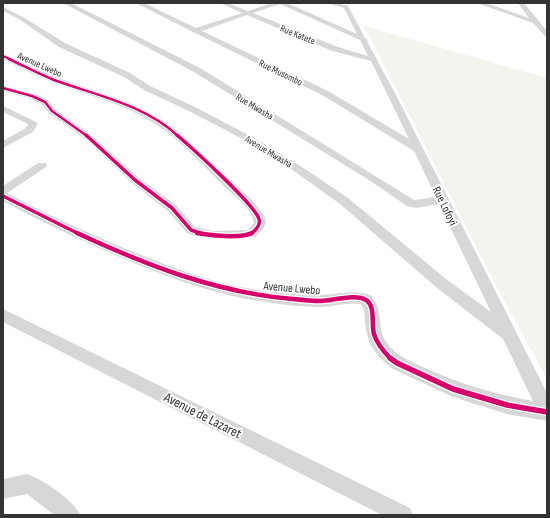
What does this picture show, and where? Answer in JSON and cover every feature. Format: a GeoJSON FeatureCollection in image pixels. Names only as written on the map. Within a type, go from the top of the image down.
{"type":"FeatureCollection","features":[{"type":"Feature","properties":{"kind":"street","name":"Rue Mwasha"},"geometry":{"type":"LineString","coordinates":[[66,3],[197,70],[412,203],[443,200]]}},
{"type":"Feature","properties":{"kind":"street","name":"Rue Musombo"},"geometry":{"type":"LineString","coordinates":[[139,3],[194,31],[325,93],[418,149]]}},
{"type":"Feature","properties":{"kind":"street","name":"Rue Katete"},"geometry":{"type":"LineString","coordinates":[[223,3],[335,49],[374,60]]}},
{"type":"Feature","properties":{"kind":"street"},"geometry":{"type":"LineString","coordinates":[[194,31],[278,3]]}},
{"type":"Feature","properties":{"kind":"street"},"geometry":{"type":"LineString","coordinates":[[282,3],[365,40]]}},
{"type":"Feature","properties":{"kind":"street"},"geometry":{"type":"LineString","coordinates":[[331,3],[348,5]]}},
{"type":"Feature","properties":{"kind":"street"},"geometry":{"type":"LineString","coordinates":[[480,3],[535,22]]}},
{"type":"Feature","properties":{"kind":"street"},"geometry":{"type":"LineString","coordinates":[[521,3],[547,35]]}},
{"type":"Feature","properties":{"kind":"street","name":"Rue Lofoyi"},"geometry":{"type":"LineString","coordinates":[[348,5],[351,19],[365,40],[547,411]]}},
{"type":"Feature","properties":{"kind":"street","name":"Avenue Mwasha"},"geometry":{"type":"LineString","coordinates":[[3,9],[21,18],[62,45],[127,75],[147,88],[194,110],[253,141],[298,169],[344,201],[440,283],[509,334]]}},
{"type":"Feature","properties":{"kind":"street","name":"Avenue Lwebo"},"geometry":{"type":"LineString","coordinates":[[3,56],[52,80],[114,100],[150,116],[176,134],[248,203],[259,217],[260,223],[251,234],[213,235],[197,233],[186,226],[172,208],[135,180],[91,139],[52,111],[45,102],[32,96],[3,88]]}},
{"type":"Feature","properties":{"kind":"street"},"geometry":{"type":"LineString","coordinates":[[3,109],[33,123],[30,130],[3,145]]}},
{"type":"Feature","properties":{"kind":"street"},"geometry":{"type":"LineString","coordinates":[[3,191],[42,165]]}},
{"type":"Feature","properties":{"kind":"street","name":"Avenue Lwebo"},"geometry":{"type":"LineString","coordinates":[[3,196],[103,246],[205,284],[240,293],[302,300],[321,301],[350,298],[365,299],[370,305],[373,328],[377,341],[389,358],[397,363],[453,389],[507,405],[547,411]]}},
{"type":"Feature","properties":{"kind":"street","name":"Avenue de Lazaret"},"geometry":{"type":"LineString","coordinates":[[3,314],[403,515]]}},
{"type":"Feature","properties":{"kind":"street"},"geometry":{"type":"LineString","coordinates":[[3,489],[27,484],[35,487],[70,515]]}},
{"type":"Feature","properties":{"kind":"shaded area"},"geometry":{"type":"Polygon","coordinates":[[[364,26],[547,78],[547,379],[499,291],[364,26]]]}},
{"type":"Feature","properties":{"kind":"cycle path"},"geometry":{"type":"LineString","coordinates":[[3,56],[52,79],[127,105],[159,122],[176,134],[248,203],[259,217],[260,223],[257,229],[251,234],[241,235],[213,235],[197,233],[191,230],[172,208],[135,180],[91,139],[52,111],[45,102],[32,96],[3,88]]}},
{"type":"Feature","properties":{"kind":"cycle path"},"geometry":{"type":"LineString","coordinates":[[3,196],[62,226],[122,253],[209,285],[248,294],[289,299],[320,301],[349,298],[365,299],[370,306],[373,330],[378,343],[386,354],[397,363],[453,389],[507,405],[547,412]]}}]}
